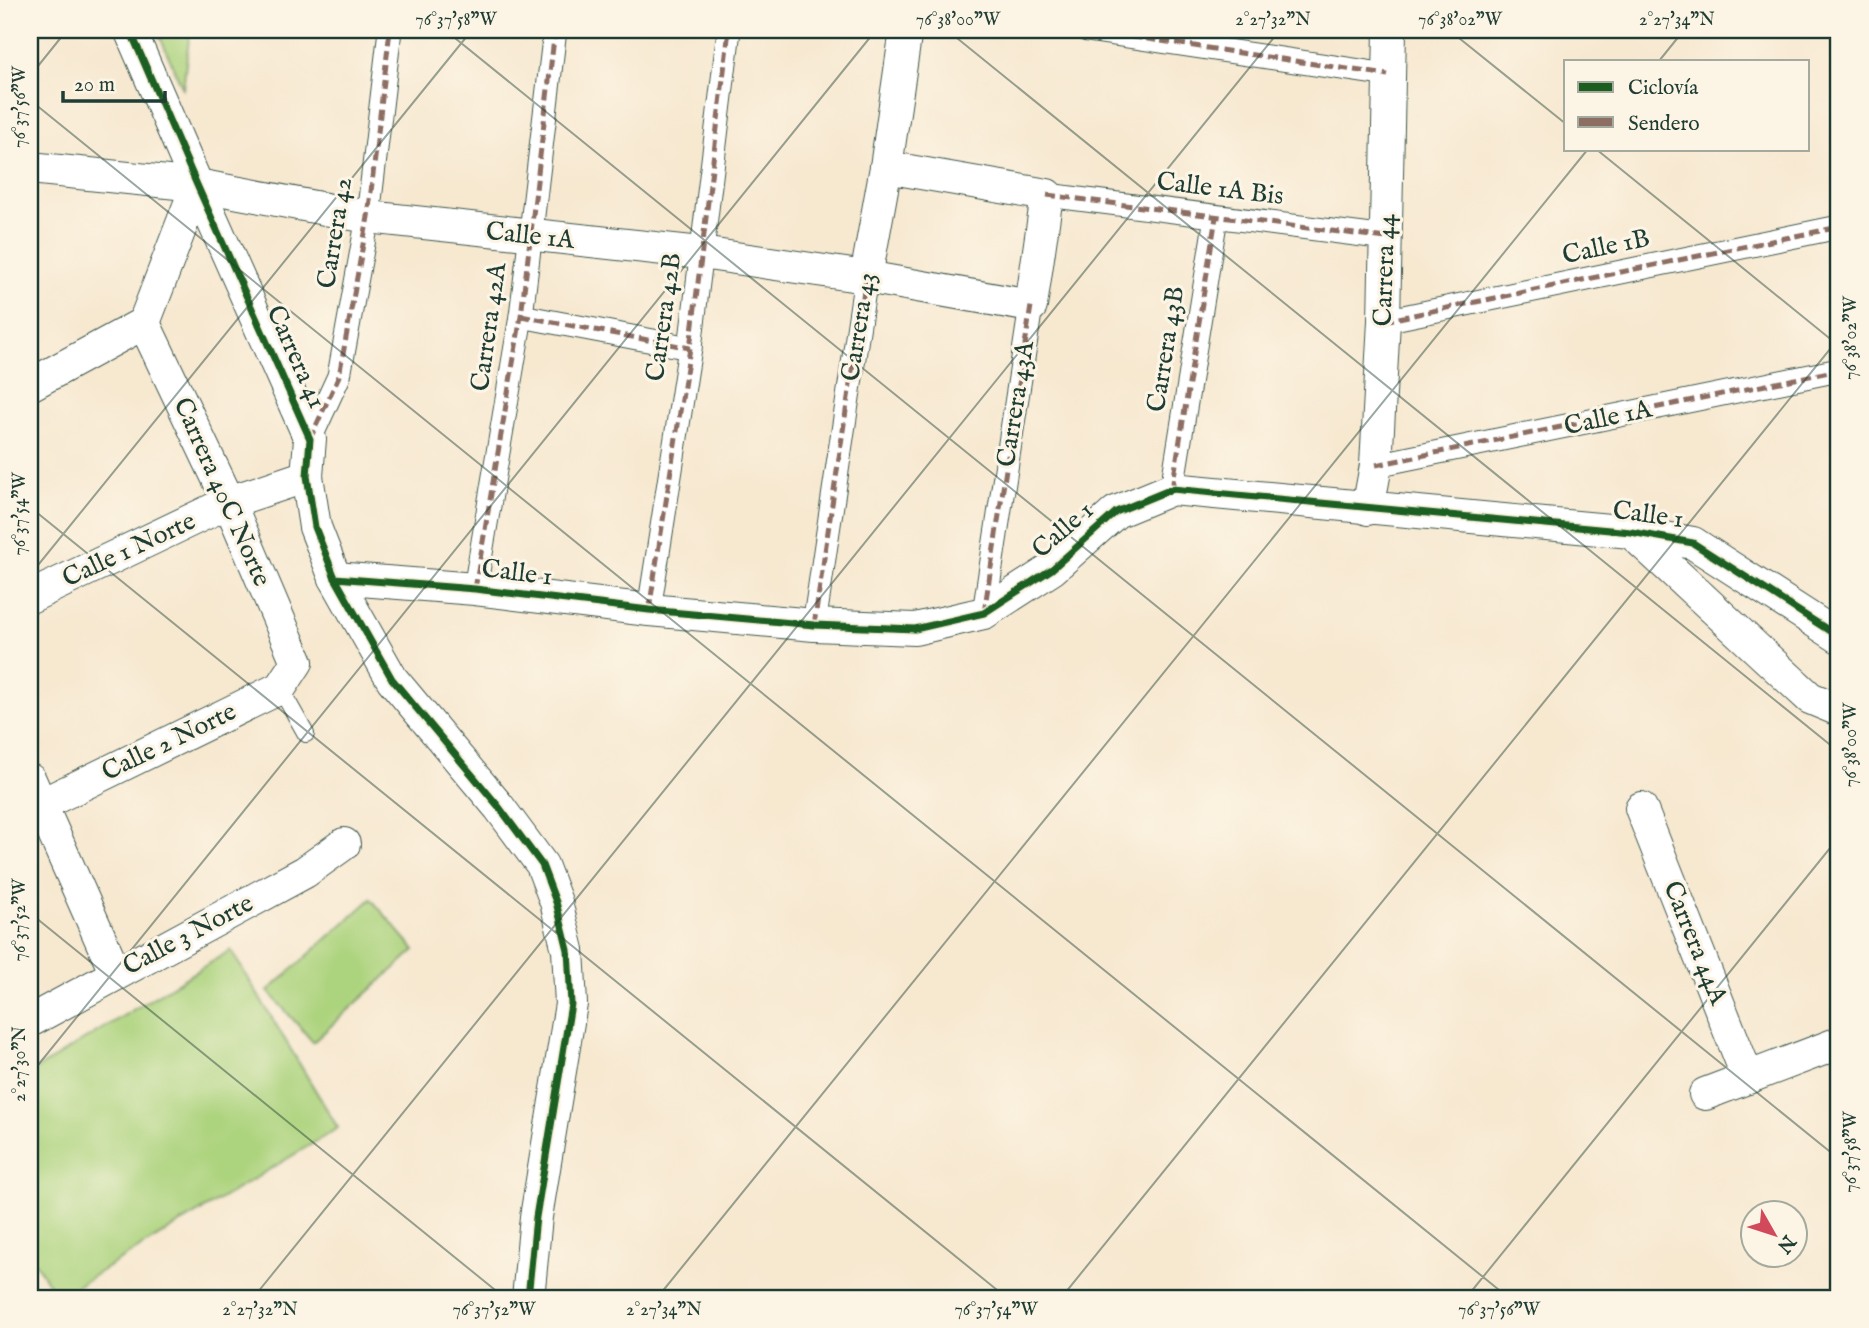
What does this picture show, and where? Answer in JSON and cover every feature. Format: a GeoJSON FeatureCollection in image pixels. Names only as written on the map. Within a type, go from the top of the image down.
{"type":"FeatureCollection","features":[{"type":"Feature","properties":{"kind":"street","name":"Carrera 41"},"geometry":{"type":"LineString","coordinates":[[131,30],[310,439],[307,476],[315,527],[335,578],[392,680],[499,807],[542,865],[556,902],[568,950],[571,1004],[536,1217],[528,1298]]}},
{"type":"Feature","properties":{"kind":"street","name":"Carrera 42"},"geometry":{"type":"LineString","coordinates":[[310,439],[338,376],[368,217],[390,30]]}},
{"type":"Feature","properties":{"kind":"street","name":"Carrera 42A"},"geometry":{"type":"LineString","coordinates":[[475,589],[521,316],[555,30]]}},
{"type":"Feature","properties":{"kind":"street","name":"Carrera 42B"},"geometry":{"type":"LineString","coordinates":[[649,610],[690,348],[729,30]]}},
{"type":"Feature","properties":{"kind":"street","name":"Carrera 43"},"geometry":{"type":"LineString","coordinates":[[814,625],[906,30]]}},
{"type":"Feature","properties":{"kind":"street"},"geometry":{"type":"LineString","coordinates":[[1087,30],[1388,75]]}},
{"type":"Feature","properties":{"kind":"street","name":"Carrera 44"},"geometry":{"type":"LineString","coordinates":[[1368,509],[1376,465],[1384,321],[1390,30]]}},
{"type":"Feature","properties":{"kind":"street"},"geometry":{"type":"LineString","coordinates":[[886,167],[1047,195]]}},
{"type":"Feature","properties":{"kind":"street","name":"Calle 1A"},"geometry":{"type":"LineString","coordinates":[[30,168],[197,186],[368,217],[701,253],[866,276],[1031,306]]}},
{"type":"Feature","properties":{"kind":"street"},"geometry":{"type":"LineString","coordinates":[[30,385],[145,323],[197,186]]}},
{"type":"Feature","properties":{"kind":"street","name":"Calle 1A Bis"},"geometry":{"type":"LineString","coordinates":[[1047,195],[1387,238]]}},
{"type":"Feature","properties":{"kind":"street","name":"Carrera 43A"},"geometry":{"type":"LineString","coordinates":[[984,613],[1047,195]]}},
{"type":"Feature","properties":{"kind":"street","name":"Carrera 43B"},"geometry":{"type":"LineString","coordinates":[[1172,489],[1216,217]]}},
{"type":"Feature","properties":{"kind":"street","name":"Calle 1B"},"geometry":{"type":"LineString","coordinates":[[1384,321],[1839,227]]}},
{"type":"Feature","properties":{"kind":"street"},"geometry":{"type":"LineString","coordinates":[[521,316],[690,348]]}},
{"type":"Feature","properties":{"kind":"street","name":"Carrera 40C Norte"},"geometry":{"type":"LineString","coordinates":[[145,323],[229,502],[289,675]]}},
{"type":"Feature","properties":{"kind":"street","name":"Calle 1A"},"geometry":{"type":"LineString","coordinates":[[1376,465],[1839,370]]}},
{"type":"Feature","properties":{"kind":"street","name":"Calle 1 Norte"},"geometry":{"type":"LineString","coordinates":[[30,597],[229,502],[307,476]]}},
{"type":"Feature","properties":{"kind":"street","name":"Calle 1"},"geometry":{"type":"LineString","coordinates":[[335,578],[475,589],[649,610],[814,625],[915,629],[984,613],[1052,569],[1116,512],[1172,489],[1631,531],[1693,543],[1839,637]]}},
{"type":"Feature","properties":{"kind":"street"},"geometry":{"type":"LineString","coordinates":[[1631,531],[1810,698],[1839,710]]}},
{"type":"Feature","properties":{"kind":"street","name":"Calle 2 Norte"},"geometry":{"type":"LineString","coordinates":[[33,798],[289,675]]}},
{"type":"Feature","properties":{"kind":"street"},"geometry":{"type":"LineString","coordinates":[[33,798],[116,974]]}},
{"type":"Feature","properties":{"kind":"street","name":"Carrera 44A"},"geometry":{"type":"LineString","coordinates":[[1641,808],[1748,1078]]}},
{"type":"Feature","properties":{"kind":"street","name":"Calle 3 Norte"},"geometry":{"type":"LineString","coordinates":[[30,1021],[305,872],[344,844]]}},
{"type":"Feature","properties":{"kind":"street"},"geometry":{"type":"LineString","coordinates":[[1705,1094],[1839,1043]]}},
{"type":"Feature","properties":{"kind":"lane","name":"Carrera 40C Norte"},"geometry":{"type":"LineString","coordinates":[[289,675],[306,734]]}},
{"type":"Feature","properties":{"kind":"green space"},"geometry":{"type":"Polygon","coordinates":[[[157,30],[190,30],[183,89],[157,30]]]}},
{"type":"Feature","properties":{"kind":"green space"},"geometry":{"type":"Polygon","coordinates":[[[371,899],[415,950],[313,1042],[268,991],[371,899]]]}},
{"type":"Feature","properties":{"kind":"green space"},"geometry":{"type":"Polygon","coordinates":[[[231,950],[338,1128],[57,1298],[30,1254],[30,1073],[231,950]]]}},
{"type":"Feature","properties":{"kind":"marked path"},"geometry":{"type":"LineString","coordinates":[[310,439],[339,376],[368,217],[390,30]]}},
{"type":"Feature","properties":{"kind":"marked path"},"geometry":{"type":"LineString","coordinates":[[475,589],[521,316],[555,30]]}},
{"type":"Feature","properties":{"kind":"marked path"},"geometry":{"type":"LineString","coordinates":[[649,610],[690,348],[729,30]]}},
{"type":"Feature","properties":{"kind":"marked path"},"geometry":{"type":"LineString","coordinates":[[1087,30],[1388,75]]}},
{"type":"Feature","properties":{"kind":"marked path"},"geometry":{"type":"LineString","coordinates":[[1047,195],[1387,238]]}},
{"type":"Feature","properties":{"kind":"marked path"},"geometry":{"type":"LineString","coordinates":[[1172,489],[1216,217]]}},
{"type":"Feature","properties":{"kind":"marked path"},"geometry":{"type":"LineString","coordinates":[[1384,321],[1839,227]]}},
{"type":"Feature","properties":{"kind":"marked path"},"geometry":{"type":"LineString","coordinates":[[814,625],[866,277]]}},
{"type":"Feature","properties":{"kind":"marked path"},"geometry":{"type":"LineString","coordinates":[[984,613],[1031,306]]}},
{"type":"Feature","properties":{"kind":"marked path"},"geometry":{"type":"LineString","coordinates":[[521,316],[690,348]]}},
{"type":"Feature","properties":{"kind":"marked path"},"geometry":{"type":"LineString","coordinates":[[1376,465],[1839,370]]}},
{"type":"Feature","properties":{"kind":"cycle path"},"geometry":{"type":"LineString","coordinates":[[130,30],[310,439],[307,476],[315,527],[335,578],[392,679],[499,807],[542,865],[556,902],[568,950],[571,1004],[536,1217],[528,1298]]}},
{"type":"Feature","properties":{"kind":"cycle path"},"geometry":{"type":"LineString","coordinates":[[335,578],[475,589],[649,610],[814,625],[915,629],[984,613],[1052,569],[1116,512],[1172,489],[1631,532],[1693,543],[1839,637]]}}]}
